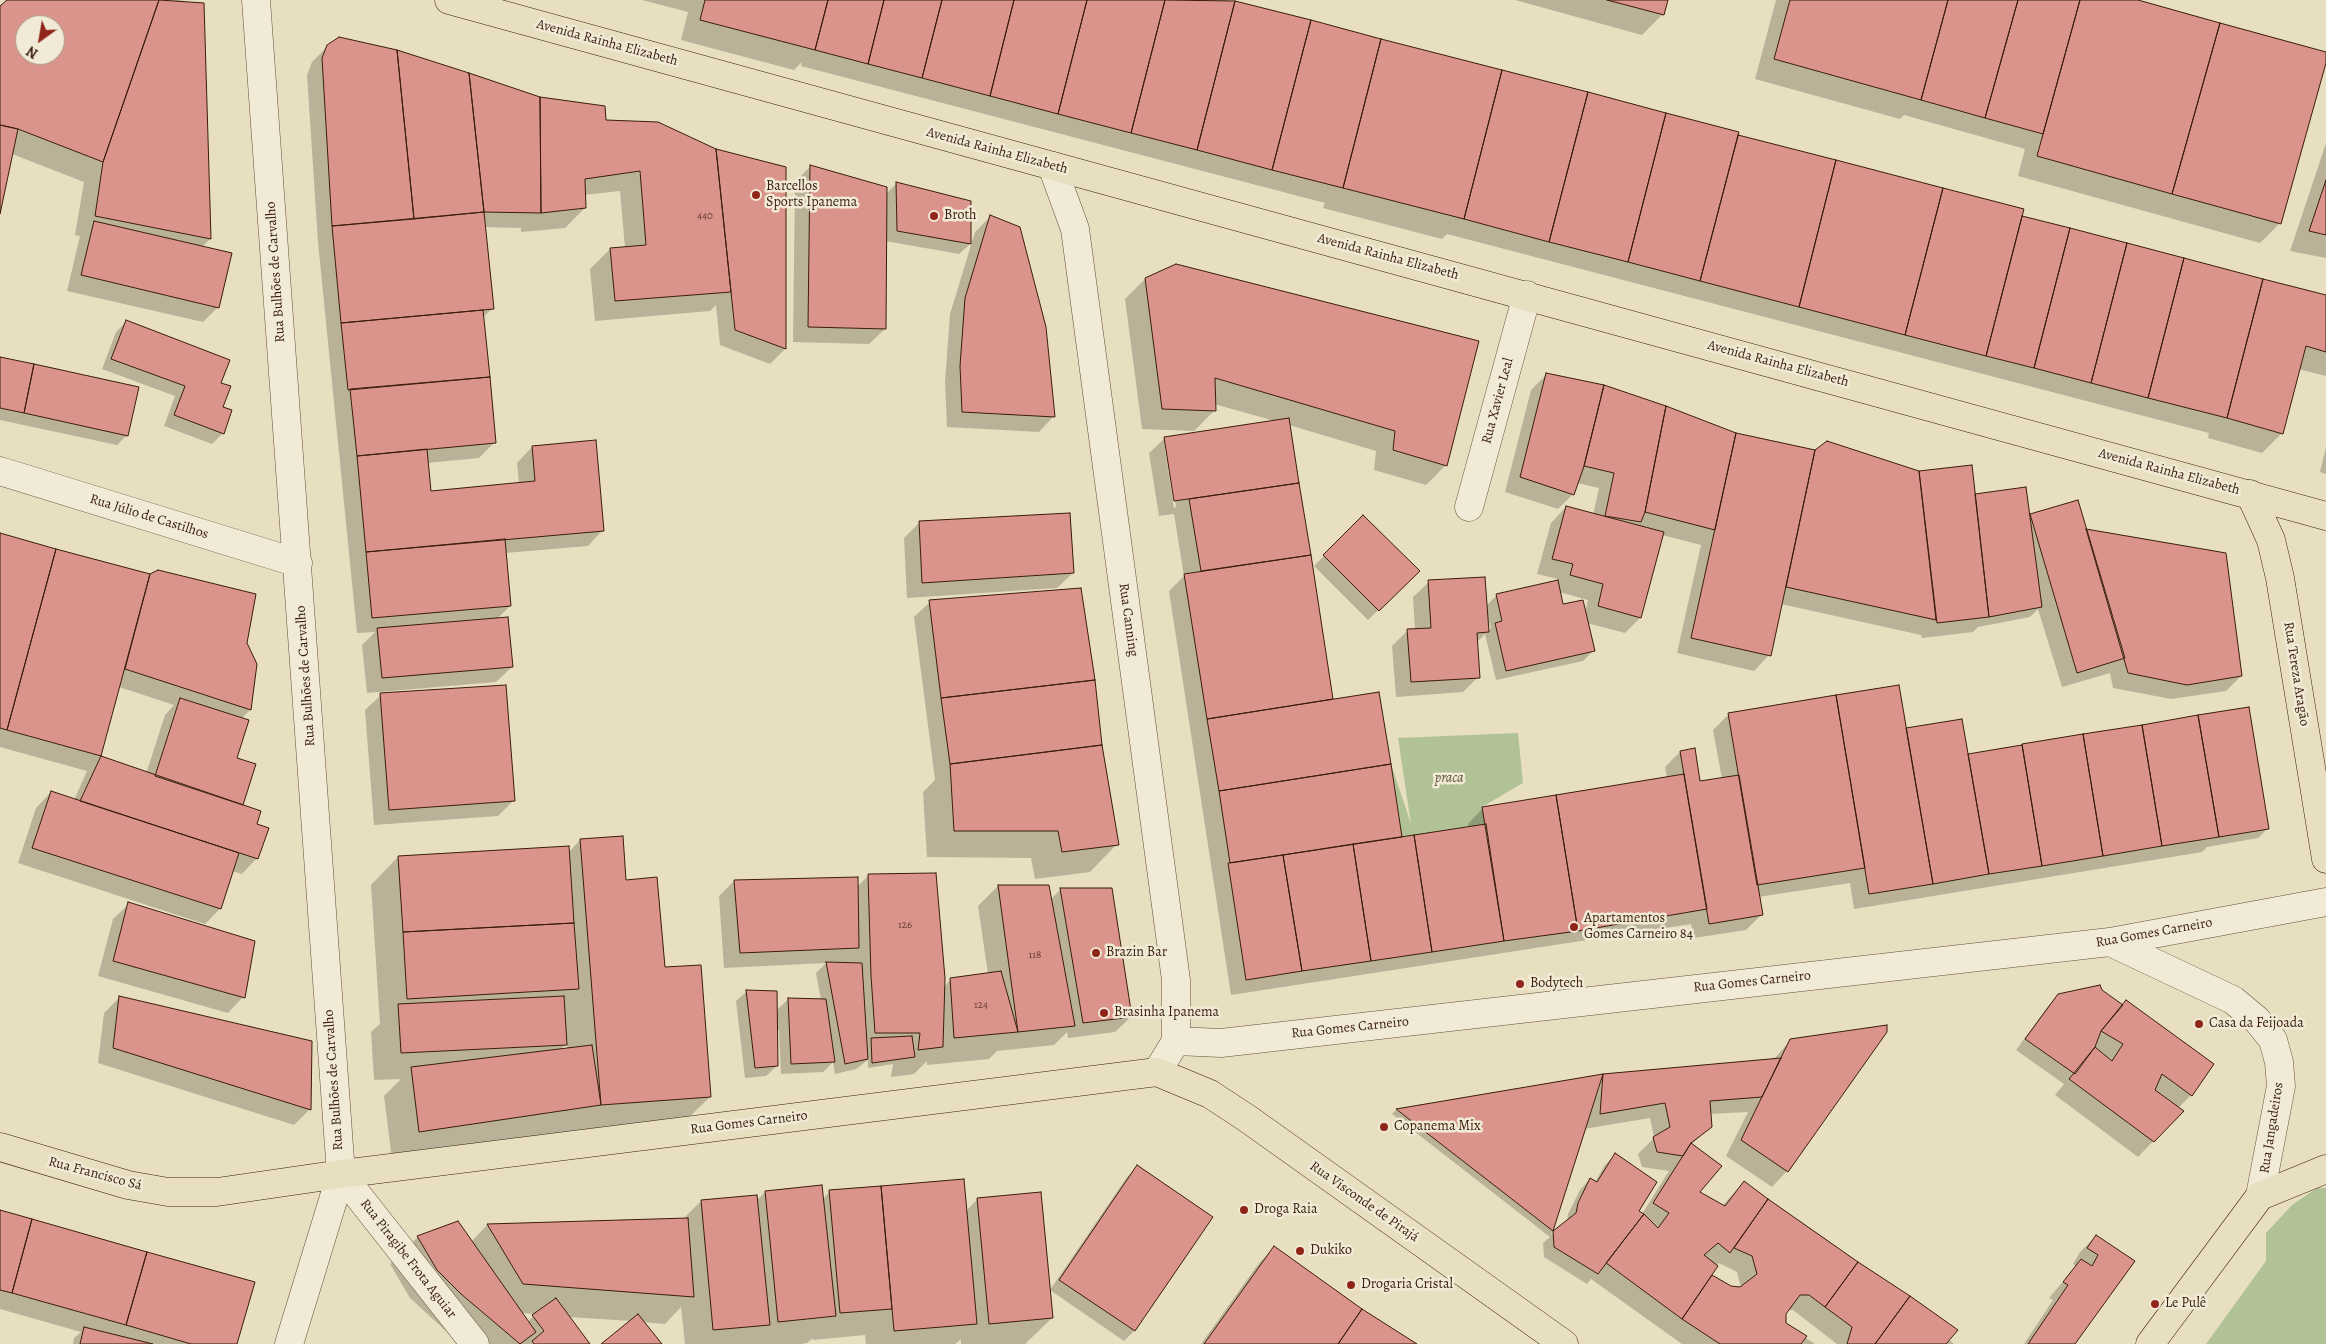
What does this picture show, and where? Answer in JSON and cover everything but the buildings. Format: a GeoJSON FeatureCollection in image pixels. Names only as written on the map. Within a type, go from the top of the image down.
{"type":"FeatureCollection","features":[{"type":"Feature","properties":{"kind":"main road","name":"Avenida Rainha Elizabeth"},"geometry":{"type":"LineString","coordinates":[[449,0],[2326,516]]}},
{"type":"Feature","properties":{"kind":"main road","name":"Rua Tereza Aragão"},"geometry":{"type":"LineString","coordinates":[[2250,494],[2271,540],[2280,578],[2326,859]]}},
{"type":"Feature","properties":{"kind":"main road","name":"Rua Gomes Carneiro"},"geometry":{"type":"LineString","coordinates":[[341,1174],[1157,1072]]}},
{"type":"Feature","properties":{"kind":"main road","name":"Rua Visconde de Pirajá"},"geometry":{"type":"LineString","coordinates":[[1157,1072],[1210,1094],[1248,1119],[1564,1344]]}},
{"type":"Feature","properties":{"kind":"main road","name":"Rua Francisco Sá"},"geometry":{"type":"LineString","coordinates":[[0,1147],[128,1185],[168,1192],[217,1192],[341,1174]]}},
{"type":"Feature","properties":{"kind":"main road"},"geometry":{"type":"LineString","coordinates":[[2260,1196],[2326,1169]]}},
{"type":"Feature","properties":{"kind":"main road","name":"Rua Jangadeiros"},"geometry":{"type":"LineString","coordinates":[[2150,1344],[2260,1196]]}},
{"type":"Feature","properties":{"kind":"street","name":"Rua Bulhões de Carvalho"},"geometry":{"type":"LineString","coordinates":[[256,0],[341,1174],[289,1344]]}},
{"type":"Feature","properties":{"kind":"street","name":"Rua Canning"},"geometry":{"type":"LineString","coordinates":[[1052,166],[1075,229],[1176,980],[1176,1041]]}},
{"type":"Feature","properties":{"kind":"street","name":"Rua Xavier Leal"},"geometry":{"type":"LineString","coordinates":[[1469,507],[1527,295]]}},
{"type":"Feature","properties":{"kind":"street","name":"Rua Júlio de Castilhos"},"geometry":{"type":"LineString","coordinates":[[0,470],[298,563]]}},
{"type":"Feature","properties":{"kind":"street","name":"Rua Gomes Carneiro"},"geometry":{"type":"LineString","coordinates":[[1176,1041],[1221,1043],[2110,942],[2326,902]]}},
{"type":"Feature","properties":{"kind":"street","name":"Rua Jangadeiros"},"geometry":{"type":"LineString","coordinates":[[2110,942],[2233,1000],[2257,1020],[2273,1040],[2279,1062],[2281,1086],[2260,1196]]}},
{"type":"Feature","properties":{"kind":"street"},"geometry":{"type":"LineString","coordinates":[[1157,1072],[1176,1041]]}},
{"type":"Feature","properties":{"kind":"street","name":"Rua Piragibe Frota Aguiar"},"geometry":{"type":"LineString","coordinates":[[341,1174],[474,1344]]}},
{"type":"Feature","properties":{"kind":"green space","name":"praca"},"geometry":{"type":"Polygon","coordinates":[[[1518,733],[1523,783],[1482,807],[1486,824],[1402,837],[1391,764],[1411,824],[1398,738],[1518,733]]]}},
{"type":"Feature","properties":{"kind":"green space"},"geometry":{"type":"Polygon","coordinates":[[[2317,1188],[2326,1188],[2326,1344],[2206,1344],[2266,1261],[2266,1233],[2292,1205],[2317,1188]]]}},
{"type":"Feature","properties":{"kind":"place","name":"Barcellos Sports Ipanema"},"geometry":{"type":"Point","coordinates":[756,195]}},
{"type":"Feature","properties":{"kind":"place","name":"Broth"},"geometry":{"type":"Point","coordinates":[934,216]}},
{"type":"Feature","properties":{"kind":"place","name":"Apartamentos Gomes Carneiro 84"},"geometry":{"type":"Point","coordinates":[1574,927]}},
{"type":"Feature","properties":{"kind":"place","name":"Brazin Bar"},"geometry":{"type":"Point","coordinates":[1096,953]}},
{"type":"Feature","properties":{"kind":"place","name":"Bodytech"},"geometry":{"type":"Point","coordinates":[1520,984]}},
{"type":"Feature","properties":{"kind":"place","name":"Brasinha Ipanema"},"geometry":{"type":"Point","coordinates":[1104,1013]}},
{"type":"Feature","properties":{"kind":"place","name":"Casa da Feijoada"},"geometry":{"type":"Point","coordinates":[2199,1024]}},
{"type":"Feature","properties":{"kind":"place","name":"Copanema Mix"},"geometry":{"type":"Point","coordinates":[1384,1127]}},
{"type":"Feature","properties":{"kind":"place","name":"Droga Raia"},"geometry":{"type":"Point","coordinates":[1244,1210]}},
{"type":"Feature","properties":{"kind":"place","name":"Dukiko"},"geometry":{"type":"Point","coordinates":[1300,1251]}},
{"type":"Feature","properties":{"kind":"place","name":"Drogaria Cristal"},"geometry":{"type":"Point","coordinates":[1351,1285]}},
{"type":"Feature","properties":{"kind":"place","name":"Le Pulê"},"geometry":{"type":"Point","coordinates":[2155,1304]}}]}
